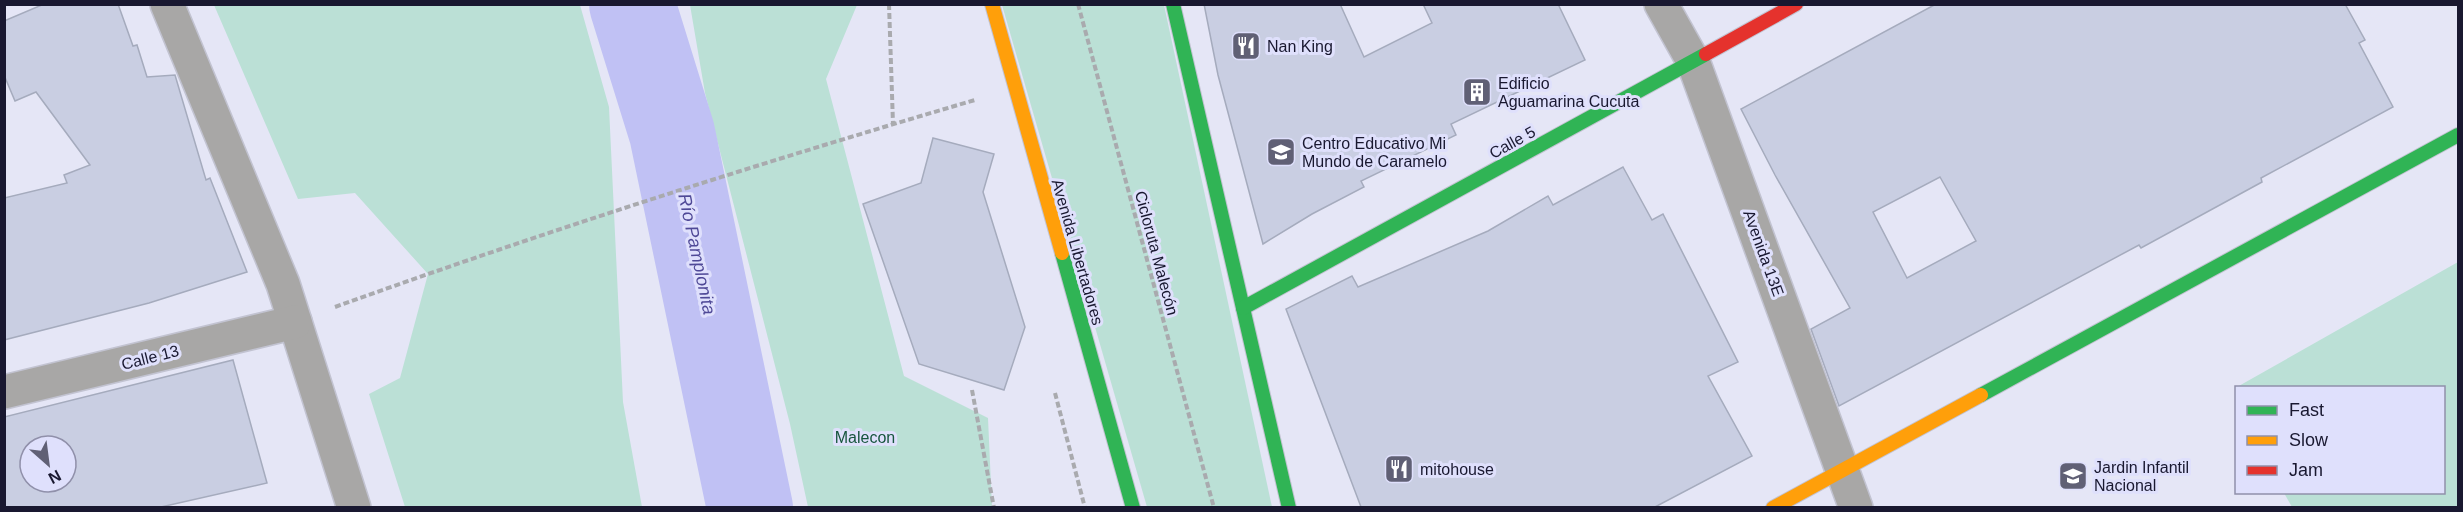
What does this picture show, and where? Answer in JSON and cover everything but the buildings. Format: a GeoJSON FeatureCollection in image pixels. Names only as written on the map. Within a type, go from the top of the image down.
{"type":"FeatureCollection","features":[{"type":"Feature","properties":{"kind":"street"},"geometry":{"type":"LineString","coordinates":[[167,4],[278,273],[354,507]]}},
{"type":"Feature","properties":{"kind":"street","name":"Avenida Libertadores"},"geometry":{"type":"LineString","coordinates":[[992,4],[1132,507]]}},
{"type":"Feature","properties":{"kind":"street"},"geometry":{"type":"LineString","coordinates":[[1173,4],[1289,507]]}},
{"type":"Feature","properties":{"kind":"street","name":"Avenida 13E"},"geometry":{"type":"LineString","coordinates":[[1661,4],[1693,61],[1856,507]]}},
{"type":"Feature","properties":{"kind":"street","name":"Calle 5"},"geometry":{"type":"LineString","coordinates":[[1244,308],[1796,4]]}},
{"type":"Feature","properties":{"kind":"street"},"geometry":{"type":"LineString","coordinates":[[1773,507],[2458,135]]}},
{"type":"Feature","properties":{"kind":"street","name":"Calle 13"},"geometry":{"type":"LineString","coordinates":[[4,392],[295,322]]}},
{"type":"Feature","properties":{"kind":"path"},"geometry":{"type":"LineString","coordinates":[[889,4],[893,124]]}},
{"type":"Feature","properties":{"kind":"path","name":"Cicloruta Malecón"},"geometry":{"type":"LineString","coordinates":[[1078,4],[1214,507]]}},
{"type":"Feature","properties":{"kind":"path"},"geometry":{"type":"LineString","coordinates":[[295,322],[490,252],[853,135],[978,99]]}},
{"type":"Feature","properties":{"kind":"path"},"geometry":{"type":"LineString","coordinates":[[972,390],[994,507]]}},
{"type":"Feature","properties":{"kind":"green space"},"geometry":{"type":"Polygon","coordinates":[[[214,5],[580,5],[609,107],[623,402],[642,507],[405,507],[369,394],[400,378],[428,274],[355,193],[298,199],[214,5]]]}},
{"type":"Feature","properties":{"kind":"green space","name":"Malecon"},"geometry":{"type":"Polygon","coordinates":[[[690,5],[857,5],[826,79],[904,376],[988,418],[992,507],[808,507],[790,424],[705,93],[690,5]]]}},
{"type":"Feature","properties":{"kind":"green space"},"geometry":{"type":"Polygon","coordinates":[[[1002,5],[1164,5],[1272,507],[1147,507],[1002,5]]]}},
{"type":"Feature","properties":{"kind":"green space"},"geometry":{"type":"Polygon","coordinates":[[[2458,262],[2458,507],[2292,507],[2285,494],[2445,494],[2445,386],[2239,386],[2458,262]]]}},
{"type":"Feature","properties":{"kind":"waterway","name":"Río Pamplonita"},"geometry":{"type":"LineString","coordinates":[[632,4],[672,133],[750,508]]}},
{"type":"Feature","properties":{"kind":"traffic: fast"},"geometry":{"type":"LineString","coordinates":[[1173,4],[1289,508]]}},
{"type":"Feature","properties":{"kind":"traffic: fast"},"geometry":{"type":"LineString","coordinates":[[1243,308],[1706,54]]}},
{"type":"Feature","properties":{"kind":"traffic: fast"},"geometry":{"type":"LineString","coordinates":[[1981,395],[2458,135]]}},
{"type":"Feature","properties":{"kind":"traffic: fast"},"geometry":{"type":"LineString","coordinates":[[1062,253],[1133,508]]}},
{"type":"Feature","properties":{"kind":"traffic: slow"},"geometry":{"type":"LineString","coordinates":[[992,4],[1062,253]]}},
{"type":"Feature","properties":{"kind":"traffic: slow"},"geometry":{"type":"LineString","coordinates":[[1773,508],[1981,395]]}},
{"type":"Feature","properties":{"kind":"traffic: jam"},"geometry":{"type":"LineString","coordinates":[[1706,54],[1796,4]]}},
{"type":"Feature","properties":{"kind":"place","name":"Nan King"},"geometry":{"type":"Point","coordinates":[1246,46]}},
{"type":"Feature","properties":{"kind":"place","name":"Edificio Aguamarina Cucuta"},"geometry":{"type":"Point","coordinates":[1477,92]}},
{"type":"Feature","properties":{"kind":"place","name":"Centro Educativo Mi Mundo de Caramelo"},"geometry":{"type":"Point","coordinates":[1281,152]}},
{"type":"Feature","properties":{"kind":"place","name":"mitohouse"},"geometry":{"type":"Point","coordinates":[1399,469]}},
{"type":"Feature","properties":{"kind":"place","name":"Jardin Infantil Nacional"},"geometry":{"type":"Point","coordinates":[2073,476]}}]}
